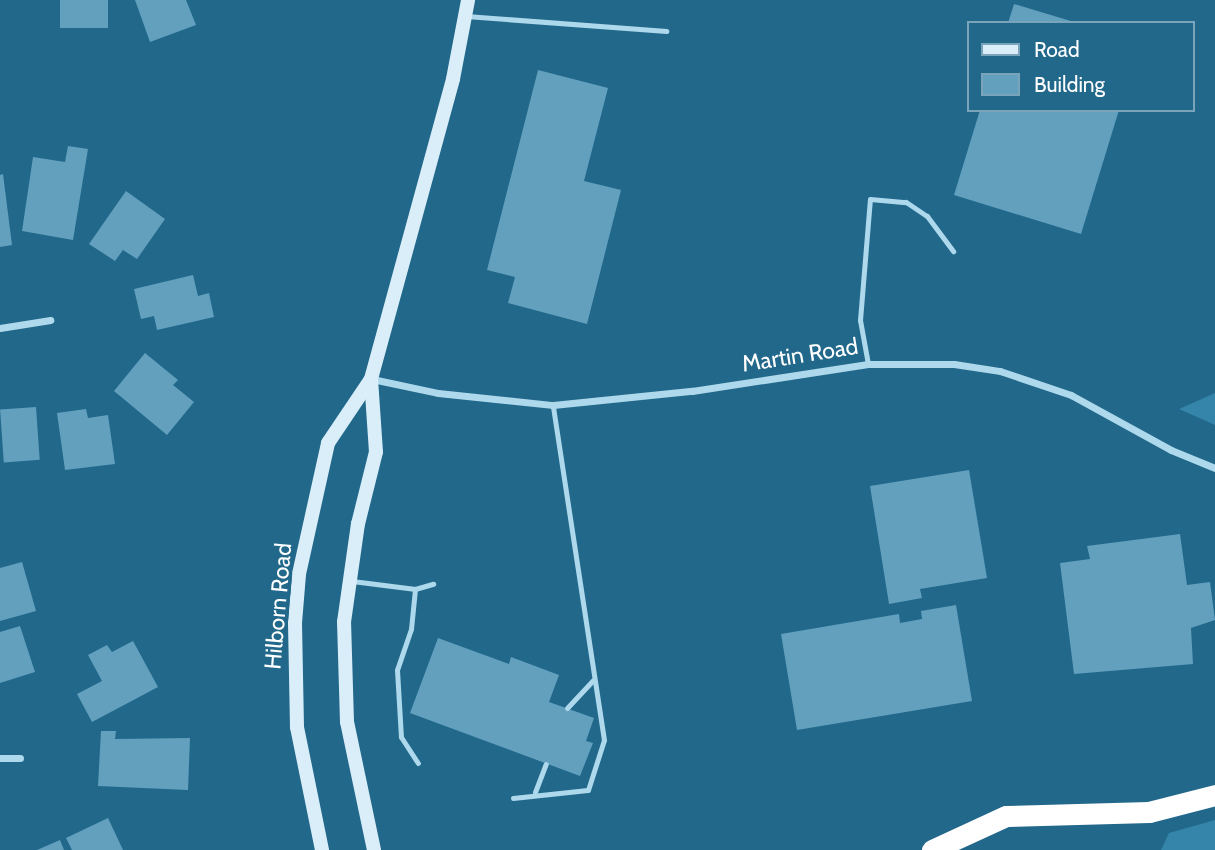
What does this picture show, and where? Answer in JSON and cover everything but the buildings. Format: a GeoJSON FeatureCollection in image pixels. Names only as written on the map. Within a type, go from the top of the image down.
{"type":"FeatureCollection","features":[{"type":"Feature","properties":{"kind":"highway"},"geometry":{"type":"LineString","coordinates":[[932,850],[1006,816],[1149,812],[1215,795]]}},
{"type":"Feature","properties":{"kind":"street","name":"Hilborn Road"},"geometry":{"type":"LineString","coordinates":[[374,850],[346,722],[344,622],[349,581],[376,452],[371,379],[468,0]]}},
{"type":"Feature","properties":{"kind":"street"},"geometry":{"type":"LineString","coordinates":[[0,328],[50,320]]}},
{"type":"Feature","properties":{"kind":"street","name":"Martin Road"},"geometry":{"type":"LineString","coordinates":[[371,379],[438,393],[553,405],[680,393],[868,364],[942,363],[1000,371],[1071,395],[1171,450],[1215,468]]}},
{"type":"Feature","properties":{"kind":"street","name":"Hilborn Road"},"geometry":{"type":"LineString","coordinates":[[322,850],[297,727],[295,623],[299,573],[328,443],[371,379]]}},
{"type":"Feature","properties":{"kind":"street"},"geometry":{"type":"LineString","coordinates":[[0,758],[20,758]]}},
{"type":"Feature","properties":{"kind":"lane"},"geometry":{"type":"LineString","coordinates":[[466,16],[666,31]]}},
{"type":"Feature","properties":{"kind":"lane"},"geometry":{"type":"LineString","coordinates":[[868,364],[860,320],[870,199],[906,202],[927,216],[937,236],[954,251]]}},
{"type":"Feature","properties":{"kind":"lane"},"geometry":{"type":"LineString","coordinates":[[513,797],[535,792],[588,790],[604,740],[553,405]]}},
{"type":"Feature","properties":{"kind":"lane"},"geometry":{"type":"LineString","coordinates":[[349,581],[415,589],[433,584]]}},
{"type":"Feature","properties":{"kind":"lane"},"geometry":{"type":"LineString","coordinates":[[415,589],[411,629],[397,670],[401,737],[418,763]]}},
{"type":"Feature","properties":{"kind":"lane"},"geometry":{"type":"LineString","coordinates":[[567,708],[593,680]]}},
{"type":"Feature","properties":{"kind":"lane"},"geometry":{"type":"LineString","coordinates":[[535,792],[546,764]]}},
{"type":"Feature","properties":{"kind":"shaded area"},"geometry":{"type":"Polygon","coordinates":[[[1215,393],[1215,425],[1179,409],[1215,393]]]}},
{"type":"Feature","properties":{"kind":"shaded area"},"geometry":{"type":"Polygon","coordinates":[[[1215,820],[1215,850],[1161,850],[1169,833],[1215,820]]]}}]}
